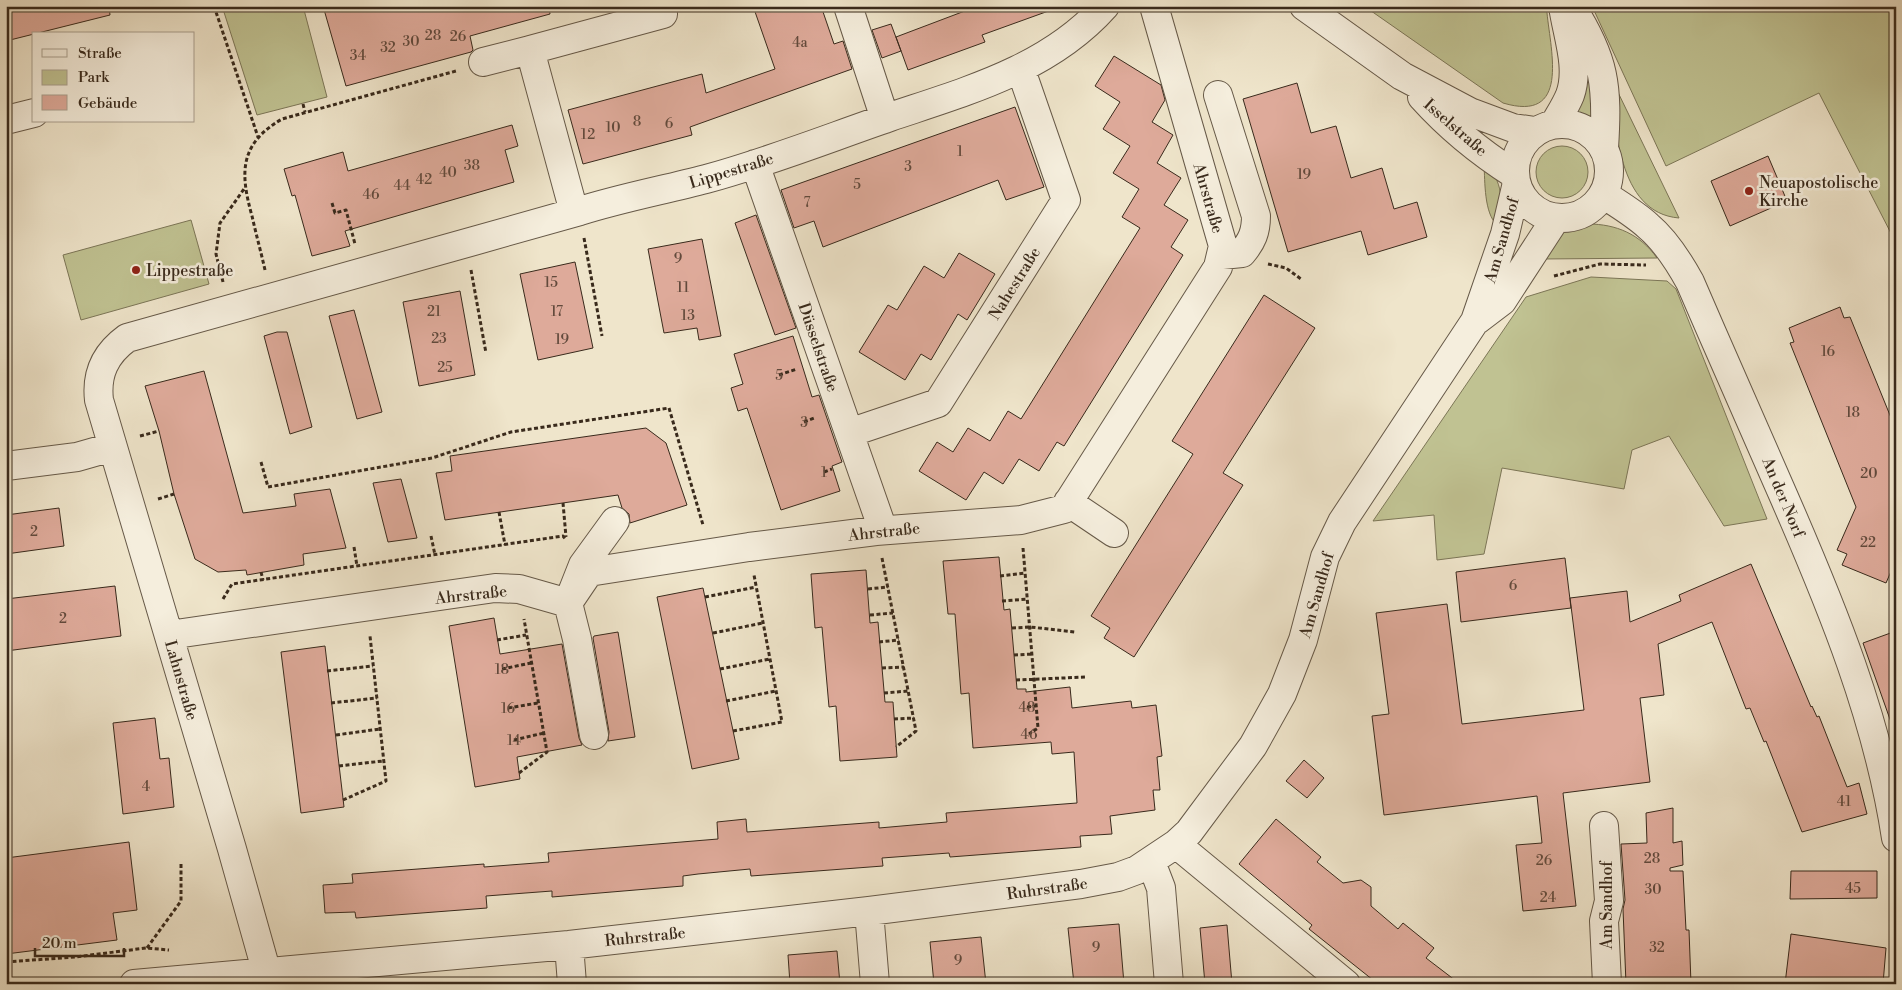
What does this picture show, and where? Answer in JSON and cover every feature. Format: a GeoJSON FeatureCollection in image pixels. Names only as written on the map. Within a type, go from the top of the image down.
{"type":"FeatureCollection","features":[{"type":"Feature","properties":{"kind":"street"},"geometry":{"type":"LineString","coordinates":[[848,6],[885,119]]}},
{"type":"Feature","properties":{"kind":"street","name":"Lippestraße"},"geometry":{"type":"LineString","coordinates":[[99,376],[109,354],[127,338],[577,212],[707,179],[981,86],[1021,70],[1073,37],[1106,6]]}},
{"type":"Feature","properties":{"kind":"street","name":"Ahrstraße"},"geometry":{"type":"LineString","coordinates":[[169,635],[367,608],[495,588],[519,589],[568,604],[589,572],[749,547],[880,531],[1020,520],[1064,509],[1218,267],[1222,255],[1223,246],[1154,6]]}},
{"type":"Feature","properties":{"kind":"street","name":"Isselstraße"},"geometry":{"type":"LineString","coordinates":[[1304,6],[1402,76],[1470,112],[1513,128],[1574,124],[1591,133],[1604,148]]}},
{"type":"Feature","properties":{"kind":"street"},"geometry":{"type":"LineString","coordinates":[[1515,180],[1516,157],[1522,144],[1545,127],[1570,94],[1574,76],[1563,6]]}},
{"type":"Feature","properties":{"kind":"street"},"geometry":{"type":"LineString","coordinates":[[1556,218],[1575,217],[1592,208],[1603,194],[1609,174],[1608,159],[1604,148],[1607,107],[1605,84],[1599,58],[1584,26],[1571,6]]}},
{"type":"Feature","properties":{"kind":"street"},"geometry":{"type":"LineString","coordinates":[[483,62],[662,14]]}},
{"type":"Feature","properties":{"kind":"street"},"geometry":{"type":"LineString","coordinates":[[530,50],[577,212]]}},
{"type":"Feature","properties":{"kind":"street","name":"Nahestraße"},"geometry":{"type":"LineString","coordinates":[[849,433],[938,403],[1066,200],[1021,70]]}},
{"type":"Feature","properties":{"kind":"street","name":"Isselstraße"},"geometry":{"type":"LineString","coordinates":[[1402,76],[1436,113],[1515,180],[1524,200],[1538,213],[1556,218]]}},
{"type":"Feature","properties":{"kind":"street"},"geometry":{"type":"LineString","coordinates":[[1218,96],[1256,216],[1256,228],[1252,241],[1242,253],[1222,255]]}},
{"type":"Feature","properties":{"kind":"street"},"geometry":{"type":"LineString","coordinates":[[6,120],[32,114]]}},
{"type":"Feature","properties":{"kind":"street","name":"Düsselstraße"},"geometry":{"type":"LineString","coordinates":[[755,164],[849,433],[880,531]]}},
{"type":"Feature","properties":{"kind":"street","name":"Am Sandhof"},"geometry":{"type":"LineString","coordinates":[[1151,862],[1189,832],[1215,800],[1258,738],[1282,694],[1303,640],[1325,557],[1342,522],[1475,321],[1504,234],[1515,180]]}},
{"type":"Feature","properties":{"kind":"street","name":"An der Norf"},"geometry":{"type":"LineString","coordinates":[[1603,194],[1648,225],[1681,265],[1690,282],[1819,578],[1855,674],[1886,783],[1896,838]]}},
{"type":"Feature","properties":{"kind":"street","name":"Am Sandhof"},"geometry":{"type":"LineString","coordinates":[[1475,321],[1502,301],[1556,218]]}},
{"type":"Feature","properties":{"kind":"street","name":"Lahnstraße"},"geometry":{"type":"LineString","coordinates":[[99,376],[99,400],[112,447],[269,978]]}},
{"type":"Feature","properties":{"kind":"street"},"geometry":{"type":"LineString","coordinates":[[7,463],[77,457],[112,447]]}},
{"type":"Feature","properties":{"kind":"street"},"geometry":{"type":"LineString","coordinates":[[1068,502],[1114,533]]}},
{"type":"Feature","properties":{"kind":"street"},"geometry":{"type":"LineString","coordinates":[[594,735],[577,639],[568,604],[583,565],[614,521]]}},
{"type":"Feature","properties":{"kind":"street","name":"Am Sandhof"},"geometry":{"type":"LineString","coordinates":[[1604,826],[1610,901],[1604,921],[1607,984]]}},
{"type":"Feature","properties":{"kind":"street"},"geometry":{"type":"LineString","coordinates":[[1176,844],[1346,984]]}},
{"type":"Feature","properties":{"kind":"street"},"geometry":{"type":"LineString","coordinates":[[1151,862],[1161,888],[1170,984]]}},
{"type":"Feature","properties":{"kind":"street","name":"Ruhrstraße"},"geometry":{"type":"LineString","coordinates":[[134,984],[180,980],[269,978],[869,911],[1081,884],[1118,877],[1151,862]]}},
{"type":"Feature","properties":{"kind":"street"},"geometry":{"type":"LineString","coordinates":[[869,911],[875,984]]}},
{"type":"Feature","properties":{"kind":"street"},"geometry":{"type":"LineString","coordinates":[[569,945],[572,984]]}},
{"type":"Feature","properties":{"kind":"path"},"geometry":{"type":"LineString","coordinates":[[214,6],[258,137]]}},
{"type":"Feature","properties":{"kind":"path"},"geometry":{"type":"LineString","coordinates":[[272,297],[244,188],[248,157],[258,137],[271,125],[282,119],[478,65],[483,62]]}},
{"type":"Feature","properties":{"kind":"path"},"geometry":{"type":"LineString","coordinates":[[303,104],[305,112]]}},
{"type":"Feature","properties":{"kind":"path"},"geometry":{"type":"LineString","coordinates":[[223,281],[216,254],[220,223],[244,188]]}},
{"type":"Feature","properties":{"kind":"path"},"geometry":{"type":"LineString","coordinates":[[332,203],[335,213],[346,210],[362,272]]}},
{"type":"Feature","properties":{"kind":"path"},"geometry":{"type":"LineString","coordinates":[[577,212],[602,336]]}},
{"type":"Feature","properties":{"kind":"path"},"geometry":{"type":"LineString","coordinates":[[465,243],[486,353]]}},
{"type":"Feature","properties":{"kind":"path"},"geometry":{"type":"LineString","coordinates":[[1545,279],[1600,264],[1681,265]]}},
{"type":"Feature","properties":{"kind":"path"},"geometry":{"type":"LineString","coordinates":[[261,462],[268,487],[432,458],[511,432],[669,408],[711,553]]}},
{"type":"Feature","properties":{"kind":"path"},"geometry":{"type":"LineString","coordinates":[[140,436],[159,431]]}},
{"type":"Feature","properties":{"kind":"path"},"geometry":{"type":"LineString","coordinates":[[157,499],[174,494]]}},
{"type":"Feature","properties":{"kind":"path"},"geometry":{"type":"LineString","coordinates":[[499,512],[505,545]]}},
{"type":"Feature","properties":{"kind":"path"},"geometry":{"type":"LineString","coordinates":[[1020,520],[1038,728],[1029,734]]}},
{"type":"Feature","properties":{"kind":"path"},"geometry":{"type":"LineString","coordinates":[[880,531],[888,587],[916,731],[896,747]]}},
{"type":"Feature","properties":{"kind":"path"},"geometry":{"type":"LineString","coordinates":[[431,536],[435,555]]}},
{"type":"Feature","properties":{"kind":"path"},"geometry":{"type":"LineString","coordinates":[[219,604],[232,584],[563,536],[567,540]]}},
{"type":"Feature","properties":{"kind":"path"},"geometry":{"type":"LineString","coordinates":[[354,547],[356,566]]}},
{"type":"Feature","properties":{"kind":"path"},"geometry":{"type":"LineString","coordinates":[[733,731],[782,722],[749,547]]}},
{"type":"Feature","properties":{"kind":"path"},"geometry":{"type":"LineString","coordinates":[[261,572],[262,580]]}},
{"type":"Feature","properties":{"kind":"path"},"geometry":{"type":"LineString","coordinates":[[1000,576],[1026,574]]}},
{"type":"Feature","properties":{"kind":"path"},"geometry":{"type":"LineString","coordinates":[[705,597],[756,587]]}},
{"type":"Feature","properties":{"kind":"path"},"geometry":{"type":"LineString","coordinates":[[868,589],[888,587]]}},
{"type":"Feature","properties":{"kind":"path"},"geometry":{"type":"LineString","coordinates":[[519,589],[547,752],[519,773]]}},
{"type":"Feature","properties":{"kind":"path"},"geometry":{"type":"LineString","coordinates":[[1002,601],[1028,599]]}},
{"type":"Feature","properties":{"kind":"path"},"geometry":{"type":"LineString","coordinates":[[343,800],[386,781],[367,608]]}},
{"type":"Feature","properties":{"kind":"path"},"geometry":{"type":"LineString","coordinates":[[870,614],[893,613]]}},
{"type":"Feature","properties":{"kind":"path"},"geometry":{"type":"LineString","coordinates":[[713,633],[763,624]]}},
{"type":"Feature","properties":{"kind":"path"},"geometry":{"type":"LineString","coordinates":[[1012,628],[1030,627],[1075,632]]}},
{"type":"Feature","properties":{"kind":"path"},"geometry":{"type":"LineString","coordinates":[[497,640],[526,635]]}},
{"type":"Feature","properties":{"kind":"path"},"geometry":{"type":"LineString","coordinates":[[879,642],[899,640]]}},
{"type":"Feature","properties":{"kind":"path"},"geometry":{"type":"LineString","coordinates":[[1014,655],[1032,654]]}},
{"type":"Feature","properties":{"kind":"path"},"geometry":{"type":"LineString","coordinates":[[720,668],[770,659]]}},
{"type":"Feature","properties":{"kind":"path"},"geometry":{"type":"LineString","coordinates":[[502,669],[531,663]]}},
{"type":"Feature","properties":{"kind":"path"},"geometry":{"type":"LineString","coordinates":[[327,671],[373,666]]}},
{"type":"Feature","properties":{"kind":"path"},"geometry":{"type":"LineString","coordinates":[[882,668],[904,666]]}},
{"type":"Feature","properties":{"kind":"path"},"geometry":{"type":"LineString","coordinates":[[1016,680],[1086,677]]}},
{"type":"Feature","properties":{"kind":"path"},"geometry":{"type":"LineString","coordinates":[[726,700],[776,691]]}},
{"type":"Feature","properties":{"kind":"path"},"geometry":{"type":"LineString","coordinates":[[884,693],[908,691]]}},
{"type":"Feature","properties":{"kind":"path"},"geometry":{"type":"LineString","coordinates":[[331,703],[377,698]]}},
{"type":"Feature","properties":{"kind":"path"},"geometry":{"type":"LineString","coordinates":[[508,708],[538,702]]}},
{"type":"Feature","properties":{"kind":"path"},"geometry":{"type":"LineString","coordinates":[[1027,707],[1036,706]]}},
{"type":"Feature","properties":{"kind":"path"},"geometry":{"type":"LineString","coordinates":[[894,719],[914,718]]}},
{"type":"Feature","properties":{"kind":"path"},"geometry":{"type":"LineString","coordinates":[[336,735],[380,729]]}},
{"type":"Feature","properties":{"kind":"path"},"geometry":{"type":"LineString","coordinates":[[514,740],[544,733]]}},
{"type":"Feature","properties":{"kind":"path"},"geometry":{"type":"LineString","coordinates":[[339,766],[384,761]]}},
{"type":"Feature","properties":{"kind":"path"},"geometry":{"type":"LineString","coordinates":[[146,948],[181,901],[181,863]]}},
{"type":"Feature","properties":{"kind":"path"},"geometry":{"type":"LineString","coordinates":[[6,962],[75,957],[146,948],[171,950],[180,980]]}},
{"type":"Feature","properties":{"kind":"green space"},"geometry":{"type":"Polygon","coordinates":[[[222,6],[303,6],[327,97],[257,115],[222,6]]]}},
{"type":"Feature","properties":{"kind":"green space"},"geometry":{"type":"Polygon","coordinates":[[[1364,6],[1449,6],[1450,9],[1458,6],[1545,6],[1553,64],[1552,80],[1547,94],[1539,103],[1524,107],[1503,103],[1364,6]]]}},
{"type":"Feature","properties":{"kind":"green space"},"geometry":{"type":"Polygon","coordinates":[[[1592,6],[1896,6],[1896,243],[1819,93],[1666,166],[1592,6]]]}},
{"type":"Feature","properties":{"kind":"green space"},"geometry":{"type":"Polygon","coordinates":[[[1611,78],[1679,218],[1658,212],[1643,200],[1631,184],[1623,163],[1618,141],[1611,78]]]}},
{"type":"Feature","properties":{"kind":"green space"},"geometry":{"type":"Polygon","coordinates":[[[1582,82],[1595,82],[1598,119],[1575,112],[1582,82]]]}},
{"type":"Feature","properties":{"kind":"green space"},"geometry":{"type":"Polygon","coordinates":[[[1562,146],[1572,148],[1580,154],[1586,162],[1588,172],[1586,182],[1580,190],[1572,196],[1562,198],[1552,196],[1544,190],[1538,182],[1536,172],[1538,162],[1544,154],[1552,148],[1562,146]]]}},
{"type":"Feature","properties":{"kind":"green space"},"geometry":{"type":"Polygon","coordinates":[[[1484,164],[1495,177],[1500,192],[1501,209],[1497,225],[1487,205],[1484,164]]]}},
{"type":"Feature","properties":{"kind":"green space","name":"Lippestraße"},"geometry":{"type":"Polygon","coordinates":[[[191,220],[209,284],[81,320],[63,255],[191,220]]]}},
{"type":"Feature","properties":{"kind":"green space"},"geometry":{"type":"Polygon","coordinates":[[[1588,224],[1618,228],[1627,232],[1643,243],[1657,258],[1542,259],[1561,231],[1588,224]]]}},
{"type":"Feature","properties":{"kind":"green space"},"geometry":{"type":"Polygon","coordinates":[[[1591,277],[1667,281],[1676,289],[1767,519],[1724,526],[1669,436],[1632,450],[1624,489],[1502,468],[1484,554],[1437,560],[1434,515],[1373,521],[1526,297],[1591,277]]]}},
{"type":"Feature","properties":{"kind":"building"},"geometry":{"type":"Polygon","coordinates":[[[6,6],[109,6],[110,15],[42,32],[32,32],[32,34],[6,41],[6,6]]]}},
{"type":"Feature","properties":{"kind":"building"},"geometry":{"type":"Polygon","coordinates":[[[323,6],[549,6],[550,14],[470,36],[473,50],[471,52],[346,86],[323,6]]]}},
{"type":"Feature","properties":{"kind":"building"},"geometry":{"type":"Polygon","coordinates":[[[753,6],[821,6],[834,44],[843,41],[852,69],[690,127],[692,135],[583,164],[568,110],[702,74],[706,93],[775,69],[753,6]]]}},
{"type":"Feature","properties":{"kind":"building"},"geometry":{"type":"Polygon","coordinates":[[[978,6],[1053,6],[1054,9],[982,35],[985,42],[908,70],[896,37],[978,6]]]}},
{"type":"Feature","properties":{"kind":"building"},"geometry":{"type":"Polygon","coordinates":[[[891,24],[901,51],[882,58],[872,30],[891,24]]]}},
{"type":"Feature","properties":{"kind":"building"},"geometry":{"type":"Polygon","coordinates":[[[1114,56],[1161,85],[1165,100],[1152,122],[1173,135],[1157,163],[1181,178],[1164,205],[1188,220],[1171,247],[1183,255],[1064,446],[1057,442],[1039,471],[1019,459],[1003,484],[984,472],[966,500],[919,471],[937,442],[953,452],[968,428],[990,441],[1008,411],[1021,419],[1140,228],[1122,217],[1139,189],[1113,173],[1130,146],[1103,129],[1120,102],[1095,86],[1114,56]]]}},
{"type":"Feature","properties":{"kind":"building"},"geometry":{"type":"Polygon","coordinates":[[[1297,83],[1311,133],[1336,126],[1351,178],[1382,168],[1394,209],[1417,202],[1427,237],[1368,255],[1361,231],[1288,252],[1243,99],[1297,83]]]}},
{"type":"Feature","properties":{"kind":"building"},"geometry":{"type":"Polygon","coordinates":[[[1015,107],[1044,187],[1006,200],[998,180],[823,247],[814,221],[794,228],[781,190],[1015,107]]]}},
{"type":"Feature","properties":{"kind":"building"},"geometry":{"type":"Polygon","coordinates":[[[512,125],[518,146],[505,150],[514,182],[345,231],[350,246],[312,256],[295,195],[292,196],[284,169],[343,152],[348,171],[512,125]]]}},
{"type":"Feature","properties":{"kind":"building","name":"Neuapostolische Kirche"},"geometry":{"type":"Polygon","coordinates":[[[1768,156],[1787,201],[1730,226],[1711,181],[1768,156]]]}},
{"type":"Feature","properties":{"kind":"building"},"geometry":{"type":"Polygon","coordinates":[[[756,215],[796,328],[775,335],[735,223],[756,215]]]}},
{"type":"Feature","properties":{"kind":"building"},"geometry":{"type":"Polygon","coordinates":[[[702,239],[721,336],[699,340],[697,328],[664,333],[648,249],[702,239]]]}},
{"type":"Feature","properties":{"kind":"building"},"geometry":{"type":"Polygon","coordinates":[[[959,253],[995,274],[967,320],[958,314],[931,360],[921,354],[905,380],[859,352],[888,305],[897,310],[924,266],[944,278],[959,253]]]}},
{"type":"Feature","properties":{"kind":"building"},"geometry":{"type":"Polygon","coordinates":[[[575,262],[593,348],[538,360],[520,274],[575,262]]]}},
{"type":"Feature","properties":{"kind":"building"},"geometry":{"type":"Polygon","coordinates":[[[460,291],[475,375],[419,386],[403,302],[460,291]]]}},
{"type":"Feature","properties":{"kind":"building"},"geometry":{"type":"Polygon","coordinates":[[[1264,295],[1315,328],[1223,473],[1243,485],[1134,657],[1104,638],[1110,628],[1091,616],[1193,454],[1172,441],[1264,295]]]}},
{"type":"Feature","properties":{"kind":"building"},"geometry":{"type":"Polygon","coordinates":[[[1840,307],[1844,318],[1850,317],[1896,430],[1896,560],[1886,583],[1842,565],[1847,554],[1837,550],[1856,507],[1790,343],[1794,342],[1789,328],[1840,307]]]}},
{"type":"Feature","properties":{"kind":"building"},"geometry":{"type":"Polygon","coordinates":[[[354,310],[382,412],[357,419],[329,316],[354,310]]]}},
{"type":"Feature","properties":{"kind":"building"},"geometry":{"type":"Polygon","coordinates":[[[277,332],[287,332],[312,427],[290,434],[264,336],[277,332]]]}},
{"type":"Feature","properties":{"kind":"building"},"geometry":{"type":"Polygon","coordinates":[[[793,336],[812,397],[819,395],[842,462],[832,466],[840,491],[781,510],[747,408],[738,411],[731,388],[743,384],[734,354],[793,336]]]}},
{"type":"Feature","properties":{"kind":"building"},"geometry":{"type":"Polygon","coordinates":[[[204,371],[243,513],[296,506],[294,494],[330,489],[346,548],[303,554],[304,565],[247,575],[246,570],[218,572],[195,559],[174,494],[159,431],[145,386],[204,371]]]}},
{"type":"Feature","properties":{"kind":"building"},"geometry":{"type":"Polygon","coordinates":[[[646,428],[666,443],[687,505],[630,523],[629,514],[622,508],[618,495],[445,520],[436,473],[452,471],[450,456],[646,428]]]}},
{"type":"Feature","properties":{"kind":"building"},"geometry":{"type":"Polygon","coordinates":[[[401,479],[417,538],[388,542],[373,483],[401,479]]]}},
{"type":"Feature","properties":{"kind":"building"},"geometry":{"type":"Polygon","coordinates":[[[59,508],[64,546],[6,554],[6,515],[59,508]]]}},
{"type":"Feature","properties":{"kind":"building"},"geometry":{"type":"Polygon","coordinates":[[[999,557],[1004,610],[1010,609],[1017,689],[1026,689],[1026,692],[1070,687],[1072,708],[1131,701],[1132,708],[1156,705],[1162,756],[1157,757],[1160,790],[1153,790],[1155,810],[1110,816],[1112,834],[1080,836],[1081,847],[950,857],[949,853],[882,858],[883,866],[751,876],[750,869],[683,876],[683,886],[552,897],[552,891],[486,896],[487,908],[356,918],[355,912],[325,913],[323,885],[353,883],[352,874],[484,864],[484,867],[549,862],[548,853],[718,839],[717,822],[746,819],[747,832],[879,822],[879,828],[947,822],[946,813],[1077,803],[1074,752],[1052,754],[1051,742],[973,748],[969,693],[961,694],[955,614],[948,614],[943,561],[999,557]]]}},
{"type":"Feature","properties":{"kind":"building"},"geometry":{"type":"Polygon","coordinates":[[[1565,558],[1571,608],[1461,622],[1456,572],[1565,558]]]}},
{"type":"Feature","properties":{"kind":"building"},"geometry":{"type":"Polygon","coordinates":[[[1751,564],[1811,707],[1817,717],[1819,716],[1847,787],[1859,783],[1867,814],[1802,832],[1766,741],[1764,742],[1750,708],[1746,709],[1712,622],[1658,644],[1664,695],[1640,698],[1650,782],[1563,793],[1576,906],[1523,911],[1516,845],[1542,843],[1537,796],[1384,815],[1372,716],[1389,714],[1376,613],[1447,604],[1462,724],[1584,710],[1570,598],[1627,591],[1630,622],[1681,601],[1679,595],[1751,564]]]}},
{"type":"Feature","properties":{"kind":"building"},"geometry":{"type":"Polygon","coordinates":[[[866,570],[870,623],[878,622],[885,702],[893,702],[897,757],[840,761],[836,706],[829,707],[822,627],[815,628],[811,574],[866,570]]]}},
{"type":"Feature","properties":{"kind":"building"},"geometry":{"type":"Polygon","coordinates":[[[115,586],[121,636],[6,651],[6,599],[115,586]]]}},
{"type":"Feature","properties":{"kind":"building"},"geometry":{"type":"Polygon","coordinates":[[[703,588],[739,759],[692,769],[657,597],[703,588]]]}},
{"type":"Feature","properties":{"kind":"building"},"geometry":{"type":"Polygon","coordinates":[[[494,618],[500,654],[562,644],[579,738],[582,745],[517,757],[520,779],[475,787],[449,626],[494,618]]]}},
{"type":"Feature","properties":{"kind":"building"},"geometry":{"type":"Polygon","coordinates":[[[1896,631],[1896,724],[1892,725],[1863,643],[1896,631]]]}},
{"type":"Feature","properties":{"kind":"building"},"geometry":{"type":"Polygon","coordinates":[[[618,632],[635,737],[608,741],[609,732],[593,638],[594,636],[618,632]]]}},
{"type":"Feature","properties":{"kind":"building"},"geometry":{"type":"Polygon","coordinates":[[[325,646],[344,807],[301,813],[281,652],[325,646]]]}},
{"type":"Feature","properties":{"kind":"building"},"geometry":{"type":"Polygon","coordinates":[[[155,718],[160,759],[169,758],[174,807],[123,814],[113,723],[155,718]]]}},
{"type":"Feature","properties":{"kind":"building"},"geometry":{"type":"Polygon","coordinates":[[[1304,760],[1324,778],[1307,798],[1286,781],[1304,760]]]}},
{"type":"Feature","properties":{"kind":"building"},"geometry":{"type":"Polygon","coordinates":[[[1673,808],[1673,843],[1682,841],[1683,865],[1670,868],[1670,871],[1683,871],[1686,930],[1689,930],[1691,984],[1626,984],[1623,909],[1625,900],[1621,844],[1647,843],[1646,813],[1673,808]]]}},
{"type":"Feature","properties":{"kind":"building"},"geometry":{"type":"Polygon","coordinates":[[[1276,819],[1321,857],[1317,862],[1343,883],[1361,880],[1371,887],[1371,906],[1398,929],[1403,923],[1434,948],[1426,958],[1460,984],[1378,984],[1309,929],[1312,925],[1239,864],[1276,819]]]}},
{"type":"Feature","properties":{"kind":"building"},"geometry":{"type":"Polygon","coordinates":[[[129,842],[137,910],[113,913],[117,940],[6,954],[6,858],[129,842]]]}},
{"type":"Feature","properties":{"kind":"building"},"geometry":{"type":"Polygon","coordinates":[[[1791,871],[1877,871],[1877,898],[1790,899],[1791,871]]]}},
{"type":"Feature","properties":{"kind":"building"},"geometry":{"type":"Polygon","coordinates":[[[1119,924],[1124,984],[1074,984],[1068,928],[1119,924]]]}},
{"type":"Feature","properties":{"kind":"building"},"geometry":{"type":"Polygon","coordinates":[[[1227,925],[1232,984],[1205,984],[1200,928],[1227,925]]]}},
{"type":"Feature","properties":{"kind":"building"},"geometry":{"type":"Polygon","coordinates":[[[1791,934],[1886,948],[1883,984],[1785,984],[1791,934]]]}},
{"type":"Feature","properties":{"kind":"building"},"geometry":{"type":"Polygon","coordinates":[[[981,937],[986,984],[934,984],[930,942],[981,937]]]}},
{"type":"Feature","properties":{"kind":"building"},"geometry":{"type":"Polygon","coordinates":[[[837,951],[840,984],[790,984],[788,955],[837,951]]]}},
{"type":"Feature","properties":{"kind":"place","name":"Neuapostolische Kirche"},"geometry":{"type":"Point","coordinates":[1749,191]}},
{"type":"Feature","properties":{"kind":"place","name":"Lippestraße"},"geometry":{"type":"Point","coordinates":[136,270]}}]}
